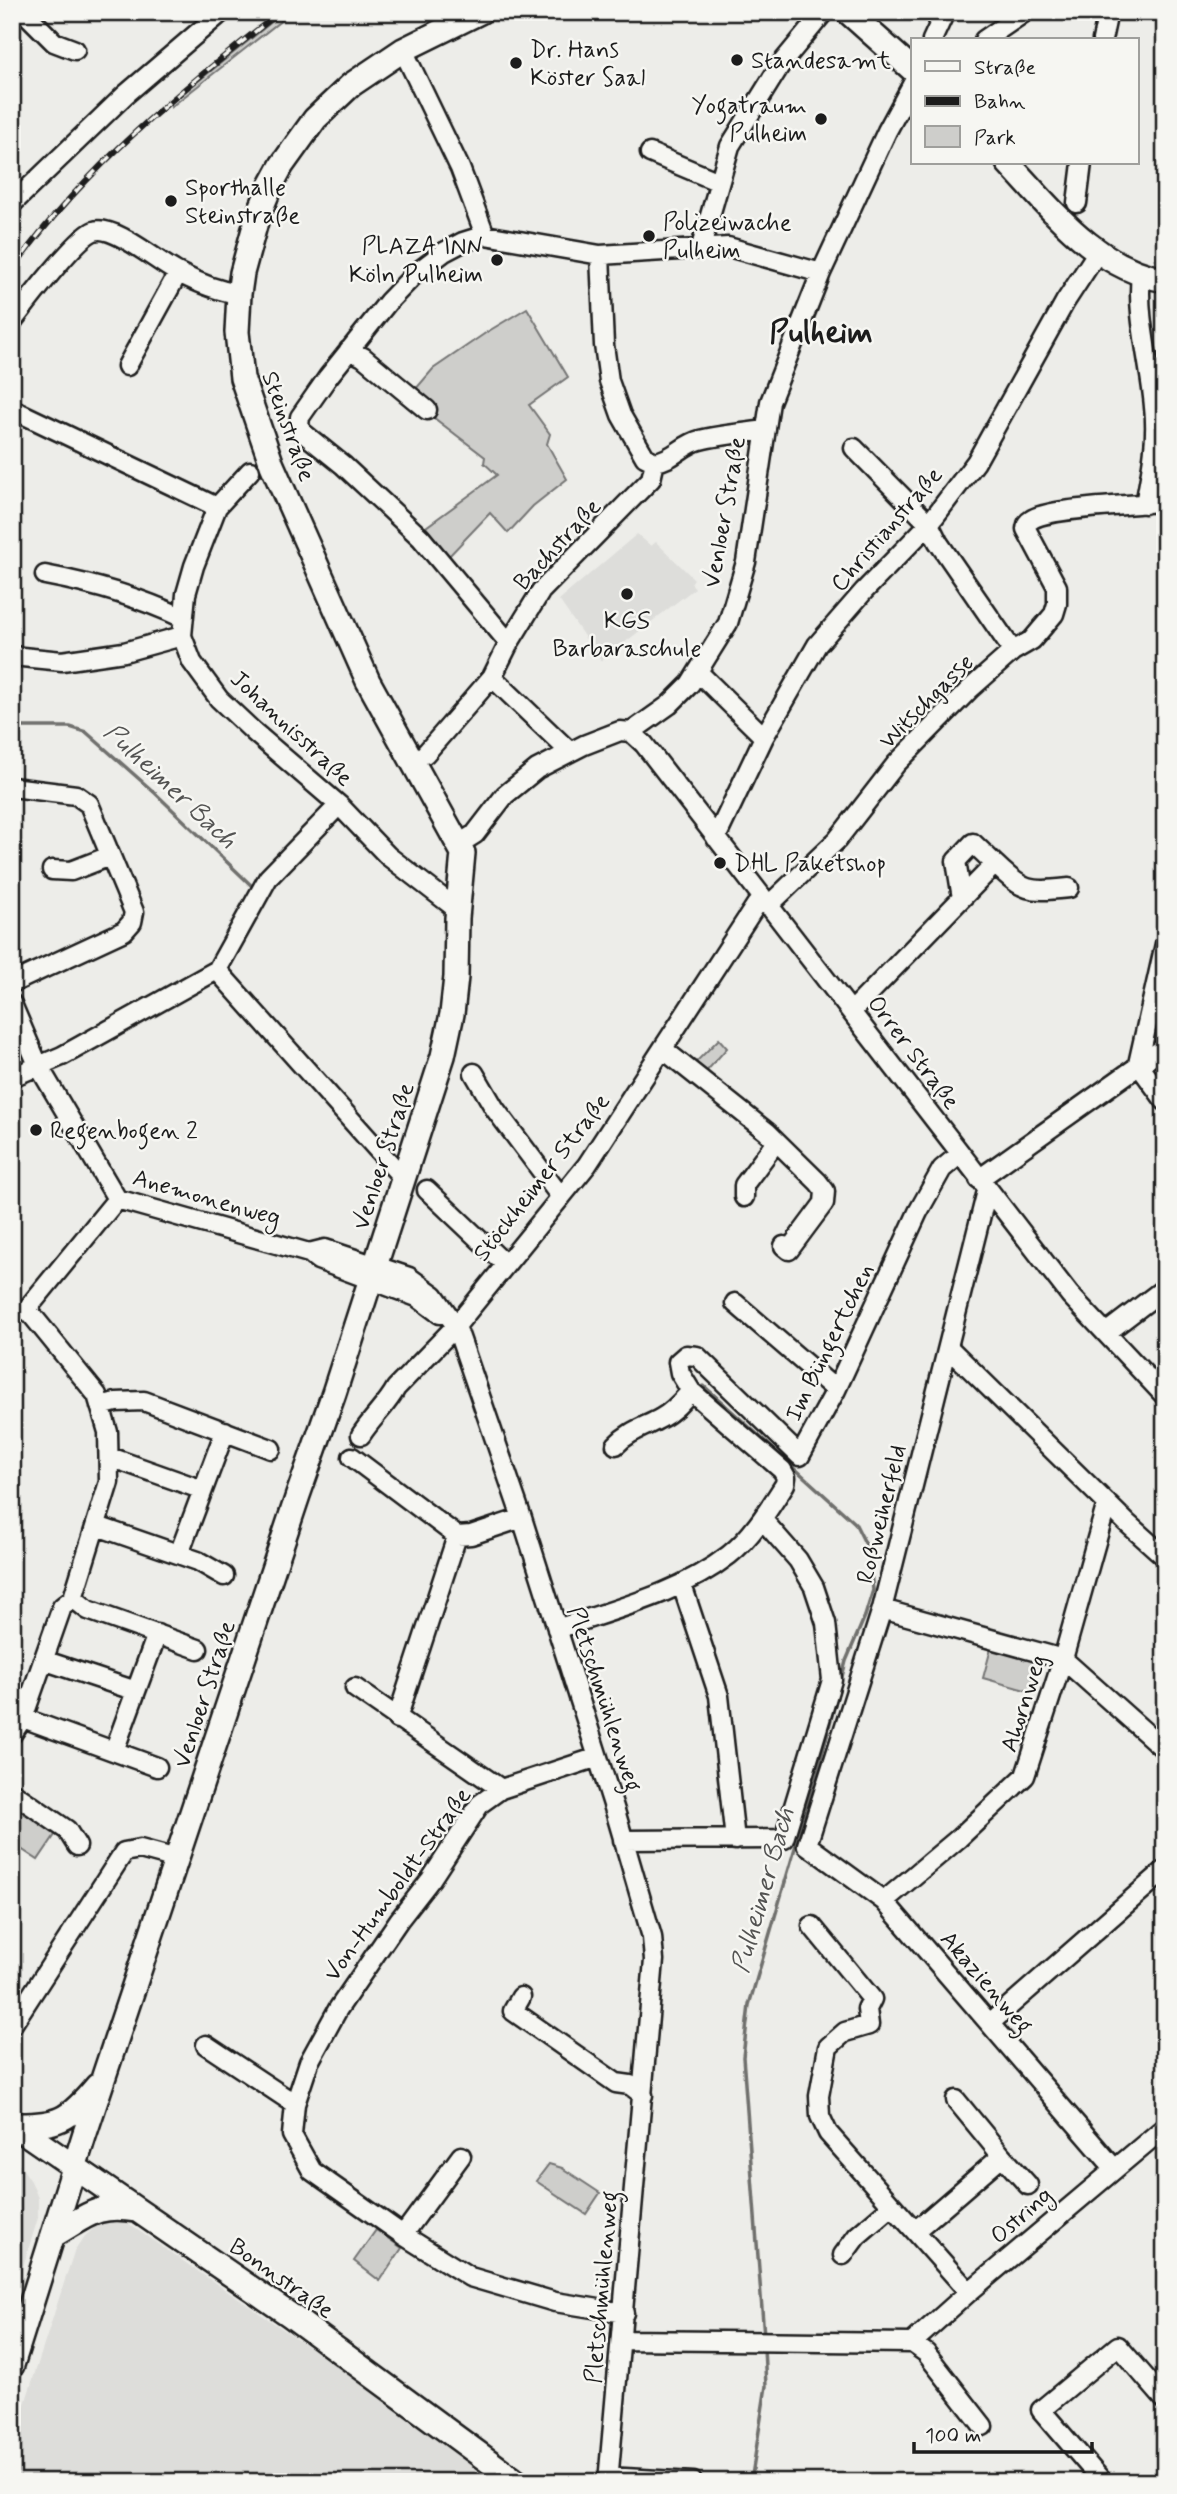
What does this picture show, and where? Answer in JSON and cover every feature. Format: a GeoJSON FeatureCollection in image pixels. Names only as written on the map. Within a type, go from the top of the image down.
{"type":"FeatureCollection","features":[{"type":"Feature","properties":{"kind":"main road","name":"Steinstraße"},"geometry":{"type":"LineString","coordinates":[[458,844],[380,704],[272,465],[242,378],[237,332],[242,273],[257,219],[282,165],[315,119],[351,85],[403,50],[480,12]]}},
{"type":"Feature","properties":{"kind":"main road"},"geometry":{"type":"LineString","coordinates":[[848,12],[911,68]]}},
{"type":"Feature","properties":{"kind":"main road"},"geometry":{"type":"LineString","coordinates":[[1009,164],[1078,237],[1097,253],[1141,276],[1165,280]]}},
{"type":"Feature","properties":{"kind":"main road","name":"Venloer Straße"},"geometry":{"type":"LineString","coordinates":[[12,2365],[104,2078],[443,1056],[456,977],[463,853],[458,844]]}},
{"type":"Feature","properties":{"kind":"main road"},"geometry":{"type":"LineString","coordinates":[[13,2125],[39,2125],[65,2118],[85,2101],[104,2078]]}},
{"type":"Feature","properties":{"kind":"main road","name":"Bonnstraße"},"geometry":{"type":"LineString","coordinates":[[13,2125],[290,2315],[517,2482]]}},
{"type":"Feature","properties":{"kind":"main road"},"geometry":{"type":"LineString","coordinates":[[54,2235],[103,2209],[114,2206],[139,2210]]}},
{"type":"Feature","properties":{"kind":"street"},"geometry":{"type":"LineString","coordinates":[[24,12],[54,43],[75,50]]}},
{"type":"Feature","properties":{"kind":"street"},"geometry":{"type":"LineString","coordinates":[[12,204],[125,95],[222,12]]}},
{"type":"Feature","properties":{"kind":"street"},"geometry":{"type":"LineString","coordinates":[[701,247],[730,146],[781,64],[824,12]]}},
{"type":"Feature","properties":{"kind":"street"},"geometry":{"type":"LineString","coordinates":[[933,38],[945,12]]}},
{"type":"Feature","properties":{"kind":"street"},"geometry":{"type":"LineString","coordinates":[[987,38],[1025,12]]}},
{"type":"Feature","properties":{"kind":"street"},"geometry":{"type":"LineString","coordinates":[[1102,38],[1108,12]]}},
{"type":"Feature","properties":{"kind":"street"},"geometry":{"type":"LineString","coordinates":[[403,50],[460,168],[485,235]]}},
{"type":"Feature","properties":{"kind":"street","name":"Venloer Straße"},"geometry":{"type":"LineString","coordinates":[[458,844],[475,834],[516,784],[537,769],[569,751],[620,731],[631,732],[668,705],[690,684],[728,623],[746,562],[770,402],[821,273],[887,131],[911,87]]}},
{"type":"Feature","properties":{"kind":"street"},"geometry":{"type":"LineString","coordinates":[[650,152],[719,182]]}},
{"type":"Feature","properties":{"kind":"street"},"geometry":{"type":"LineString","coordinates":[[1077,203],[1081,169]]}},
{"type":"Feature","properties":{"kind":"street"},"geometry":{"type":"LineString","coordinates":[[12,322],[75,247],[96,230],[104,230],[120,237],[178,273],[222,292],[239,294]]}},
{"type":"Feature","properties":{"kind":"street"},"geometry":{"type":"LineString","coordinates":[[509,643],[421,538],[343,465],[302,432],[299,426],[300,417],[388,302],[415,274],[444,252],[485,235],[600,255],[728,247],[821,273]]}},
{"type":"Feature","properties":{"kind":"street","name":"Christianstraße"},"geometry":{"type":"LineString","coordinates":[[716,838],[764,737],[817,645],[864,591],[929,524],[976,462],[1065,302],[1097,253]]}},
{"type":"Feature","properties":{"kind":"street"},"geometry":{"type":"LineString","coordinates":[[600,255],[604,345],[609,381],[621,415],[645,457],[655,462],[662,461],[699,440],[766,430]]}},
{"type":"Feature","properties":{"kind":"street"},"geometry":{"type":"LineString","coordinates":[[127,366],[178,273]]}},
{"type":"Feature","properties":{"kind":"street"},"geometry":{"type":"LineString","coordinates":[[1141,276],[1142,310],[1156,426],[1145,504],[1165,501]]}},
{"type":"Feature","properties":{"kind":"street"},"geometry":{"type":"LineString","coordinates":[[349,350],[363,357],[427,410]]}},
{"type":"Feature","properties":{"kind":"street"},"geometry":{"type":"LineString","coordinates":[[12,409],[217,507]]}},
{"type":"Feature","properties":{"kind":"street"},"geometry":{"type":"LineString","coordinates":[[854,448],[929,524],[986,615],[1013,651]]}},
{"type":"Feature","properties":{"kind":"street","name":"Bachstraße"},"geometry":{"type":"LineString","coordinates":[[425,754],[492,677],[509,643],[541,592],[651,479],[655,462]]}},
{"type":"Feature","properties":{"kind":"street"},"geometry":{"type":"LineString","coordinates":[[183,627],[186,594],[217,507],[250,471]]}},
{"type":"Feature","properties":{"kind":"street","name":"Witschgasse"},"geometry":{"type":"LineString","coordinates":[[766,903],[836,840],[896,764],[970,688],[1013,651],[1032,640],[1054,614],[1057,587],[1026,529],[1027,523],[1032,519],[1066,511],[1145,504]]}},
{"type":"Feature","properties":{"kind":"street"},"geometry":{"type":"LineString","coordinates":[[45,575],[135,597],[183,627]]}},
{"type":"Feature","properties":{"kind":"street"},"geometry":{"type":"LineString","coordinates":[[12,656],[62,661],[124,652],[183,627]]}},
{"type":"Feature","properties":{"kind":"street","name":"Johannisstraße"},"geometry":{"type":"LineString","coordinates":[[183,627],[192,663],[219,699],[254,733],[339,805],[388,856],[458,910]]}},
{"type":"Feature","properties":{"kind":"street"},"geometry":{"type":"LineString","coordinates":[[698,672],[764,737]]}},
{"type":"Feature","properties":{"kind":"street"},"geometry":{"type":"LineString","coordinates":[[492,677],[569,751]]}},
{"type":"Feature","properties":{"kind":"street","name":"Orrer Straße"},"geometry":{"type":"LineString","coordinates":[[631,732],[644,744],[1070,1295],[1165,1396]]}},
{"type":"Feature","properties":{"kind":"street"},"geometry":{"type":"LineString","coordinates":[[12,788],[76,795],[89,804],[134,912],[132,922],[124,931],[12,983]]}},
{"type":"Feature","properties":{"kind":"street"},"geometry":{"type":"LineString","coordinates":[[12,1077],[62,1056],[217,970],[268,878],[339,805]]}},
{"type":"Feature","properties":{"kind":"street"},"geometry":{"type":"LineString","coordinates":[[962,898],[956,861],[974,843],[1013,881],[1033,892],[1069,888]]}},
{"type":"Feature","properties":{"kind":"street"},"geometry":{"type":"LineString","coordinates":[[52,870],[71,871],[110,856]]}},
{"type":"Feature","properties":{"kind":"street"},"geometry":{"type":"LineString","coordinates":[[852,1011],[995,864]]}},
{"type":"Feature","properties":{"kind":"street","name":"Stöckheimer Straße"},"geometry":{"type":"LineString","coordinates":[[361,1435],[396,1388],[456,1326],[587,1165],[756,905],[766,903]]}},
{"type":"Feature","properties":{"kind":"street"},"geometry":{"type":"LineString","coordinates":[[1165,944],[1138,1064],[1165,1101]]}},
{"type":"Feature","properties":{"kind":"street"},"geometry":{"type":"LineString","coordinates":[[217,970],[403,1178]]}},
{"type":"Feature","properties":{"kind":"street"},"geometry":{"type":"LineString","coordinates":[[12,1004],[38,1065]]}},
{"type":"Feature","properties":{"kind":"street"},"geometry":{"type":"LineString","coordinates":[[12,1031],[20,1047],[38,1065]]}},
{"type":"Feature","properties":{"kind":"street"},"geometry":{"type":"LineString","coordinates":[[983,1185],[1138,1064],[1165,1047]]}},
{"type":"Feature","properties":{"kind":"street"},"geometry":{"type":"LineString","coordinates":[[664,1049],[767,1132],[825,1191],[824,1203],[796,1241],[789,1250],[784,1246]]}},
{"type":"Feature","properties":{"kind":"street","name":"Anemonenweg"},"geometry":{"type":"LineString","coordinates":[[38,1065],[117,1199],[309,1252],[318,1260],[373,1272]]}},
{"type":"Feature","properties":{"kind":"street"},"geometry":{"type":"LineString","coordinates":[[474,1073],[495,1109],[561,1197]]}},
{"type":"Feature","properties":{"kind":"street"},"geometry":{"type":"LineString","coordinates":[[744,1197],[744,1185],[776,1142]]}},
{"type":"Feature","properties":{"kind":"street","name":"Im Büngertchen"},"geometry":{"type":"LineString","coordinates":[[557,1629],[682,1585],[730,1554],[762,1519],[785,1484],[786,1477],[782,1470],[691,1391],[680,1373],[678,1362],[686,1354],[698,1356],[800,1456],[836,1390],[918,1212],[942,1169],[960,1154]]}},
{"type":"Feature","properties":{"kind":"street","name":"Roßweiherfeld"},"geometry":{"type":"LineString","coordinates":[[807,1845],[882,1609],[949,1348],[983,1185]]}},
{"type":"Feature","properties":{"kind":"street"},"geometry":{"type":"LineString","coordinates":[[427,1191],[505,1264]]}},
{"type":"Feature","properties":{"kind":"street"},"geometry":{"type":"LineString","coordinates":[[12,1734],[23,1717],[62,1607],[73,1598],[109,1482],[110,1457],[108,1432],[97,1395],[20,1310],[117,1199]]}},
{"type":"Feature","properties":{"kind":"street"},"geometry":{"type":"LineString","coordinates":[[373,1272],[417,1297],[456,1326]]}},
{"type":"Feature","properties":{"kind":"street"},"geometry":{"type":"LineString","coordinates":[[1106,1333],[1165,1288]]}},
{"type":"Feature","properties":{"kind":"street"},"geometry":{"type":"LineString","coordinates":[[735,1303],[836,1390]]}},
{"type":"Feature","properties":{"kind":"street","name":"Pletschmühlenweg"},"geometry":{"type":"LineString","coordinates":[[456,1326],[522,1518],[652,1937],[654,1960],[608,2480]]}},
{"type":"Feature","properties":{"kind":"street"},"geometry":{"type":"LineString","coordinates":[[949,1348],[1165,1557]]}},
{"type":"Feature","properties":{"kind":"street"},"geometry":{"type":"LineString","coordinates":[[616,1445],[625,1435],[662,1418],[691,1391]]}},
{"type":"Feature","properties":{"kind":"street"},"geometry":{"type":"LineString","coordinates":[[100,1406],[116,1402],[144,1401],[271,1449]]}},
{"type":"Feature","properties":{"kind":"street"},"geometry":{"type":"LineString","coordinates":[[179,1554],[225,1431]]}},
{"type":"Feature","properties":{"kind":"street"},"geometry":{"type":"LineString","coordinates":[[110,1457],[203,1490]]}},
{"type":"Feature","properties":{"kind":"street"},"geometry":{"type":"LineString","coordinates":[[352,1457],[457,1536],[471,1535],[522,1518]]}},
{"type":"Feature","properties":{"kind":"street","name":"Ahornweg"},"geometry":{"type":"LineString","coordinates":[[884,1902],[959,1838],[1025,1776],[1063,1659],[1107,1503]]}},
{"type":"Feature","properties":{"kind":"street"},"geometry":{"type":"LineString","coordinates":[[623,1840],[784,1839],[832,1680],[825,1623],[814,1587],[798,1560],[762,1519]]}},
{"type":"Feature","properties":{"kind":"street"},"geometry":{"type":"LineString","coordinates":[[97,1526],[198,1561],[224,1576]]}},
{"type":"Feature","properties":{"kind":"street"},"geometry":{"type":"LineString","coordinates":[[397,1719],[457,1536]]}},
{"type":"Feature","properties":{"kind":"street"},"geometry":{"type":"LineString","coordinates":[[682,1585],[719,1696],[735,1840]]}},
{"type":"Feature","properties":{"kind":"street"},"geometry":{"type":"LineString","coordinates":[[73,1598],[88,1609],[198,1649]]}},
{"type":"Feature","properties":{"kind":"street"},"geometry":{"type":"LineString","coordinates":[[882,1609],[1063,1659],[1165,1750]]}},
{"type":"Feature","properties":{"kind":"street"},"geometry":{"type":"LineString","coordinates":[[114,1751],[157,1634]]}},
{"type":"Feature","properties":{"kind":"street"},"geometry":{"type":"LineString","coordinates":[[43,1660],[136,1692]]}},
{"type":"Feature","properties":{"kind":"street"},"geometry":{"type":"LineString","coordinates":[[355,1688],[501,1789]]}},
{"type":"Feature","properties":{"kind":"street"},"geometry":{"type":"LineString","coordinates":[[23,1717],[157,1767]]}},
{"type":"Feature","properties":{"kind":"street","name":"Von-Humboldt-Straße"},"geometry":{"type":"LineString","coordinates":[[598,1757],[501,1789],[480,1804],[431,1879],[398,1920],[338,2008],[309,2062],[295,2104],[292,2135],[312,2171],[403,2235],[470,2277],[555,2302],[624,2313]]}},
{"type":"Feature","properties":{"kind":"street"},"geometry":{"type":"LineString","coordinates":[[12,1792],[68,1830],[78,1846]]}},
{"type":"Feature","properties":{"kind":"street","name":"Akazienweg"},"geometry":{"type":"LineString","coordinates":[[807,1845],[884,1902],[1114,2168]]}},
{"type":"Feature","properties":{"kind":"street"},"geometry":{"type":"LineString","coordinates":[[12,2025],[124,1852],[140,1849],[177,1859]]}},
{"type":"Feature","properties":{"kind":"street"},"geometry":{"type":"LineString","coordinates":[[990,2023],[1165,1870]]}},
{"type":"Feature","properties":{"kind":"street"},"geometry":{"type":"LineString","coordinates":[[811,1926],[872,1999],[867,2009],[869,2025],[845,2032],[828,2047],[819,2096],[820,2116],[828,2133],[970,2292]]}},
{"type":"Feature","properties":{"kind":"street"},"geometry":{"type":"LineString","coordinates":[[521,1997],[513,2011],[616,2083],[631,2085],[643,2095]]}},
{"type":"Feature","properties":{"kind":"street"},"geometry":{"type":"LineString","coordinates":[[206,2045],[295,2104]]}},
{"type":"Feature","properties":{"kind":"street"},"geometry":{"type":"LineString","coordinates":[[956,2100],[1028,2185]]}},
{"type":"Feature","properties":{"kind":"street","name":"Ostring"},"geometry":{"type":"LineString","coordinates":[[912,2343],[1165,2127]]}},
{"type":"Feature","properties":{"kind":"street"},"geometry":{"type":"LineString","coordinates":[[403,2235],[461,2156]]}},
{"type":"Feature","properties":{"kind":"street"},"geometry":{"type":"LineString","coordinates":[[915,2231],[1002,2156]]}},
{"type":"Feature","properties":{"kind":"street"},"geometry":{"type":"LineString","coordinates":[[843,2255],[857,2236],[892,2206]]}},
{"type":"Feature","properties":{"kind":"street"},"geometry":{"type":"LineString","coordinates":[[622,2340],[912,2343],[926,2353],[983,2426]]}},
{"type":"Feature","properties":{"kind":"street"},"geometry":{"type":"LineString","coordinates":[[1103,2482],[1041,2410],[1118,2346],[1165,2400]]}},
{"type":"Feature","properties":{"kind":"street"},"geometry":{"type":"LineString","coordinates":[[608,2480],[693,2482]]}},
{"type":"Feature","properties":{"kind":"shaded area","name":"KGS Barbaraschule"},"geometry":{"type":"Polygon","coordinates":[[[637,534],[651,546],[656,542],[694,579],[691,583],[695,588],[601,661],[559,600],[637,534]]]}},
{"type":"Feature","properties":{"kind":"shaded area"},"geometry":{"type":"Polygon","coordinates":[[[12,2154],[31,2181],[38,2198],[38,2218],[12,2302],[12,2154]]]}},
{"type":"Feature","properties":{"kind":"shaded area"},"geometry":{"type":"Polygon","coordinates":[[[108,2216],[117,2216],[469,2456],[501,2482],[12,2482],[12,2444],[74,2252],[85,2236],[108,2216]]]}},
{"type":"Feature","properties":{"kind":"green space"},"geometry":{"type":"Polygon","coordinates":[[[284,12],[292,12],[171,107],[171,103],[284,12]]]}},
{"type":"Feature","properties":{"kind":"green space"},"geometry":{"type":"Polygon","coordinates":[[[527,308],[568,377],[529,405],[550,434],[547,444],[567,479],[533,506],[508,533],[490,513],[449,556],[426,527],[497,475],[484,463],[485,457],[408,398],[433,369],[527,308]]]}},
{"type":"Feature","properties":{"kind":"green space"},"geometry":{"type":"Polygon","coordinates":[[[719,1039],[727,1048],[705,1073],[695,1063],[719,1039]]]}},
{"type":"Feature","properties":{"kind":"green space"},"geometry":{"type":"Polygon","coordinates":[[[992,1645],[1041,1660],[1032,1692],[983,1678],[992,1645]]]}},
{"type":"Feature","properties":{"kind":"green space"},"geometry":{"type":"Polygon","coordinates":[[[18,1801],[59,1829],[38,1860],[12,1843],[12,1810],[18,1801]]]}},
{"type":"Feature","properties":{"kind":"green space"},"geometry":{"type":"Polygon","coordinates":[[[549,2164],[562,2168],[600,2193],[586,2214],[536,2181],[549,2164]]]}},
{"type":"Feature","properties":{"kind":"green space"},"geometry":{"type":"Polygon","coordinates":[[[376,2230],[402,2248],[380,2281],[354,2261],[376,2230]]]}},
{"type":"Feature","properties":{"kind":"waterway","name":"Pulheimer Bach"},"geometry":{"type":"LineString","coordinates":[[12,727],[70,727],[86,732],[155,793],[254,888]]}},
{"type":"Feature","properties":{"kind":"waterway","name":"Pulheimer Bach"},"geometry":{"type":"LineString","coordinates":[[704,1386],[855,1523],[868,1549],[873,1590],[846,1661],[819,1766],[749,2005],[743,2057],[764,2336]]}},
{"type":"Feature","properties":{"kind":"waterway","name":"Pulheimer Bach"},"geometry":{"type":"LineString","coordinates":[[751,2482],[766,2386],[764,2348]]}},
{"type":"Feature","properties":{"kind":"railway"},"geometry":{"type":"LineString","coordinates":[[12,270],[71,197],[137,131],[207,70],[280,12]]}},
{"type":"Feature","properties":{"kind":"place","name":"Standesamt"},"geometry":{"type":"Point","coordinates":[737,60]}},
{"type":"Feature","properties":{"kind":"place","name":"Dr. Hans Köster Saal"},"geometry":{"type":"Point","coordinates":[516,63]}},
{"type":"Feature","properties":{"kind":"place","name":"Yogatraum Pulheim"},"geometry":{"type":"Point","coordinates":[821,119]}},
{"type":"Feature","properties":{"kind":"place","name":"Sporthalle Steinstraße"},"geometry":{"type":"Point","coordinates":[171,201]}},
{"type":"Feature","properties":{"kind":"place","name":"Polizeiwache Pulheim"},"geometry":{"type":"Point","coordinates":[649,236]}},
{"type":"Feature","properties":{"kind":"place","name":"PLAZA INN Köln Pulheim"},"geometry":{"type":"Point","coordinates":[497,260]}},
{"type":"Feature","properties":{"kind":"place","name":"KGS Barbaraschule"},"geometry":{"type":"Point","coordinates":[627,594]}},
{"type":"Feature","properties":{"kind":"place","name":"DHL Paketshop"},"geometry":{"type":"Point","coordinates":[720,863]}},
{"type":"Feature","properties":{"kind":"place","name":"Regenbogen 2"},"geometry":{"type":"Point","coordinates":[36,1130]}},
{"type":"Feature","properties":{"kind":"district","name":"Pulheim"},"geometry":{"type":"Point","coordinates":[821,331]}}]}
